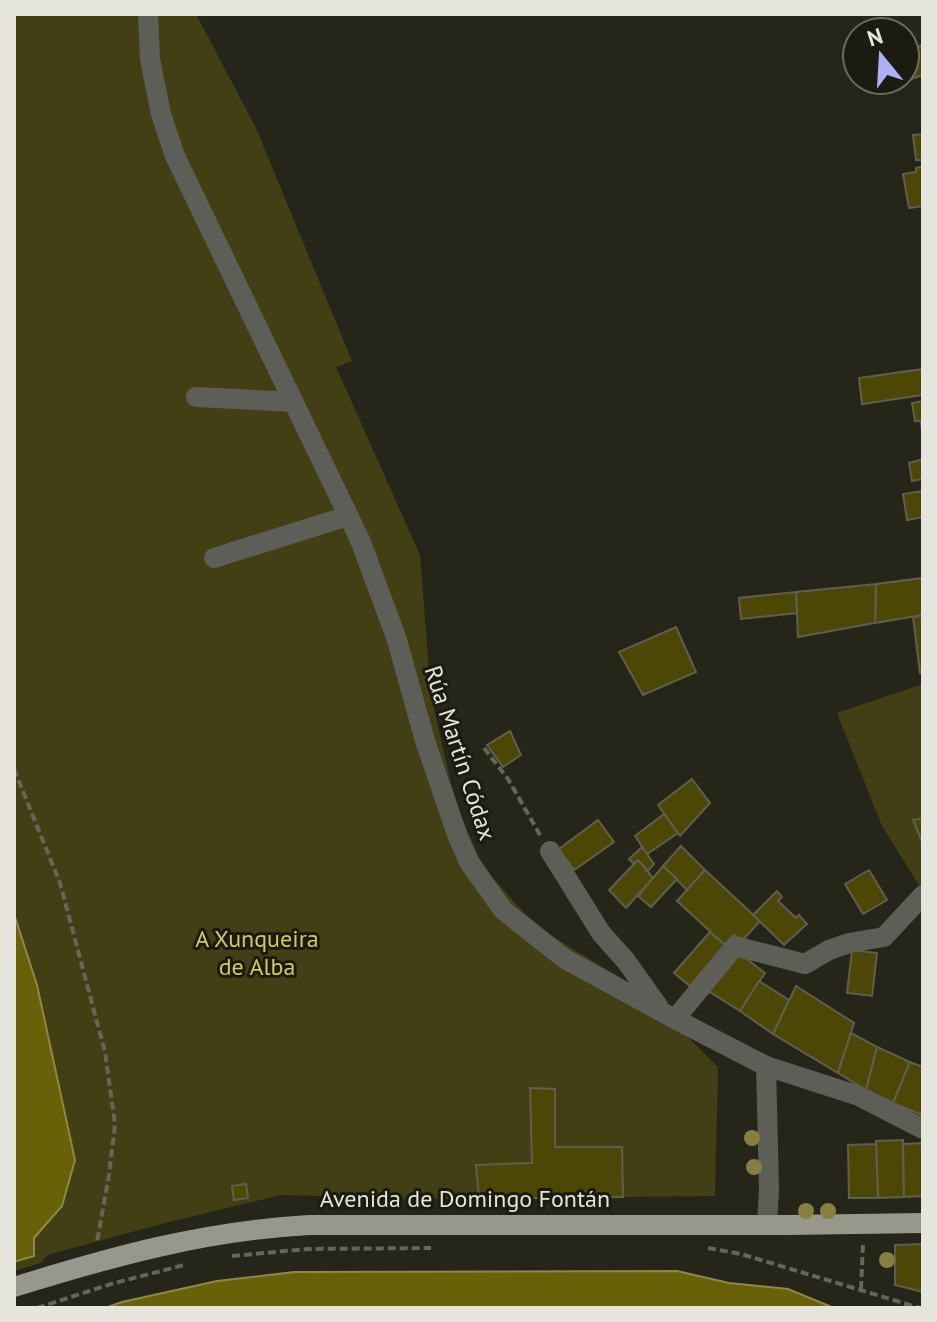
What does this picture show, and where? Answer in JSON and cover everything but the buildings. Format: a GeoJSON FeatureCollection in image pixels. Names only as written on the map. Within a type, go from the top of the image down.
{"type":"FeatureCollection","features":[{"type":"Feature","properties":{"kind":"main road","name":"Avenida de Domingo Fontán"},"geometry":{"type":"LineString","coordinates":[[14,1287],[164,1245],[264,1227],[923,1223]]}},
{"type":"Feature","properties":{"kind":"street","name":"Rúa Martín Códax"},"geometry":{"type":"LineString","coordinates":[[148,14],[150,59],[161,114],[175,156],[360,540],[396,637],[426,744],[469,862],[503,910],[565,959],[766,1066],[859,1096],[923,1129]]}},
{"type":"Feature","properties":{"kind":"street"},"geometry":{"type":"LineString","coordinates":[[196,397],[294,402]]}},
{"type":"Feature","properties":{"kind":"street"},"geometry":{"type":"LineString","coordinates":[[214,558],[348,516]]}},
{"type":"Feature","properties":{"kind":"street","name":"Rúa Martín Códax"},"geometry":{"type":"LineString","coordinates":[[550,851],[601,933],[669,1016]]}},
{"type":"Feature","properties":{"kind":"street"},"geometry":{"type":"LineString","coordinates":[[669,1016],[735,946],[805,964],[849,943],[884,937],[923,895]]}},
{"type":"Feature","properties":{"kind":"street"},"geometry":{"type":"LineString","coordinates":[[766,1066],[767,1225]]}},
{"type":"Feature","properties":{"kind":"path"},"geometry":{"type":"LineString","coordinates":[[484,748],[508,779],[550,851]]}},
{"type":"Feature","properties":{"kind":"path"},"geometry":{"type":"LineString","coordinates":[[14,769],[60,883],[105,1052],[115,1124],[97,1240]]}},
{"type":"Feature","properties":{"kind":"path"},"geometry":{"type":"LineString","coordinates":[[861,1289],[863,1236]]}},
{"type":"Feature","properties":{"kind":"path"},"geometry":{"type":"LineString","coordinates":[[701,1247],[741,1254],[920,1308]]}},
{"type":"Feature","properties":{"kind":"path"},"geometry":{"type":"LineString","coordinates":[[227,1257],[308,1249],[434,1248]]}},
{"type":"Feature","properties":{"kind":"path"},"geometry":{"type":"LineString","coordinates":[[37,1308],[183,1265]]}},
{"type":"Feature","properties":{"kind":"green space","name":"A Xunqueira de Alba"},"geometry":{"type":"Polygon","coordinates":[[[14,14],[196,14],[256,128],[352,361],[336,367],[420,555],[431,696],[462,819],[492,877],[526,915],[552,936],[619,977],[663,1012],[718,1067],[715,1196],[418,1199],[281,1195],[47,1255],[41,1263],[14,1271],[14,14]]]}},
{"type":"Feature","properties":{"kind":"green space"},"geometry":{"type":"Polygon","coordinates":[[[923,684],[923,818],[913,821],[923,844],[922,890],[882,826],[837,713],[923,684]]]}},
{"type":"Feature","properties":{"kind":"shaded area"},"geometry":{"type":"Polygon","coordinates":[[[14,914],[37,985],[75,1160],[62,1206],[34,1238],[34,1256],[14,1262],[14,914]]]}},
{"type":"Feature","properties":{"kind":"shaded area"},"geometry":{"type":"Polygon","coordinates":[[[677,1271],[729,1283],[788,1289],[834,1308],[105,1308],[217,1281],[294,1272],[677,1271]]]}}]}
